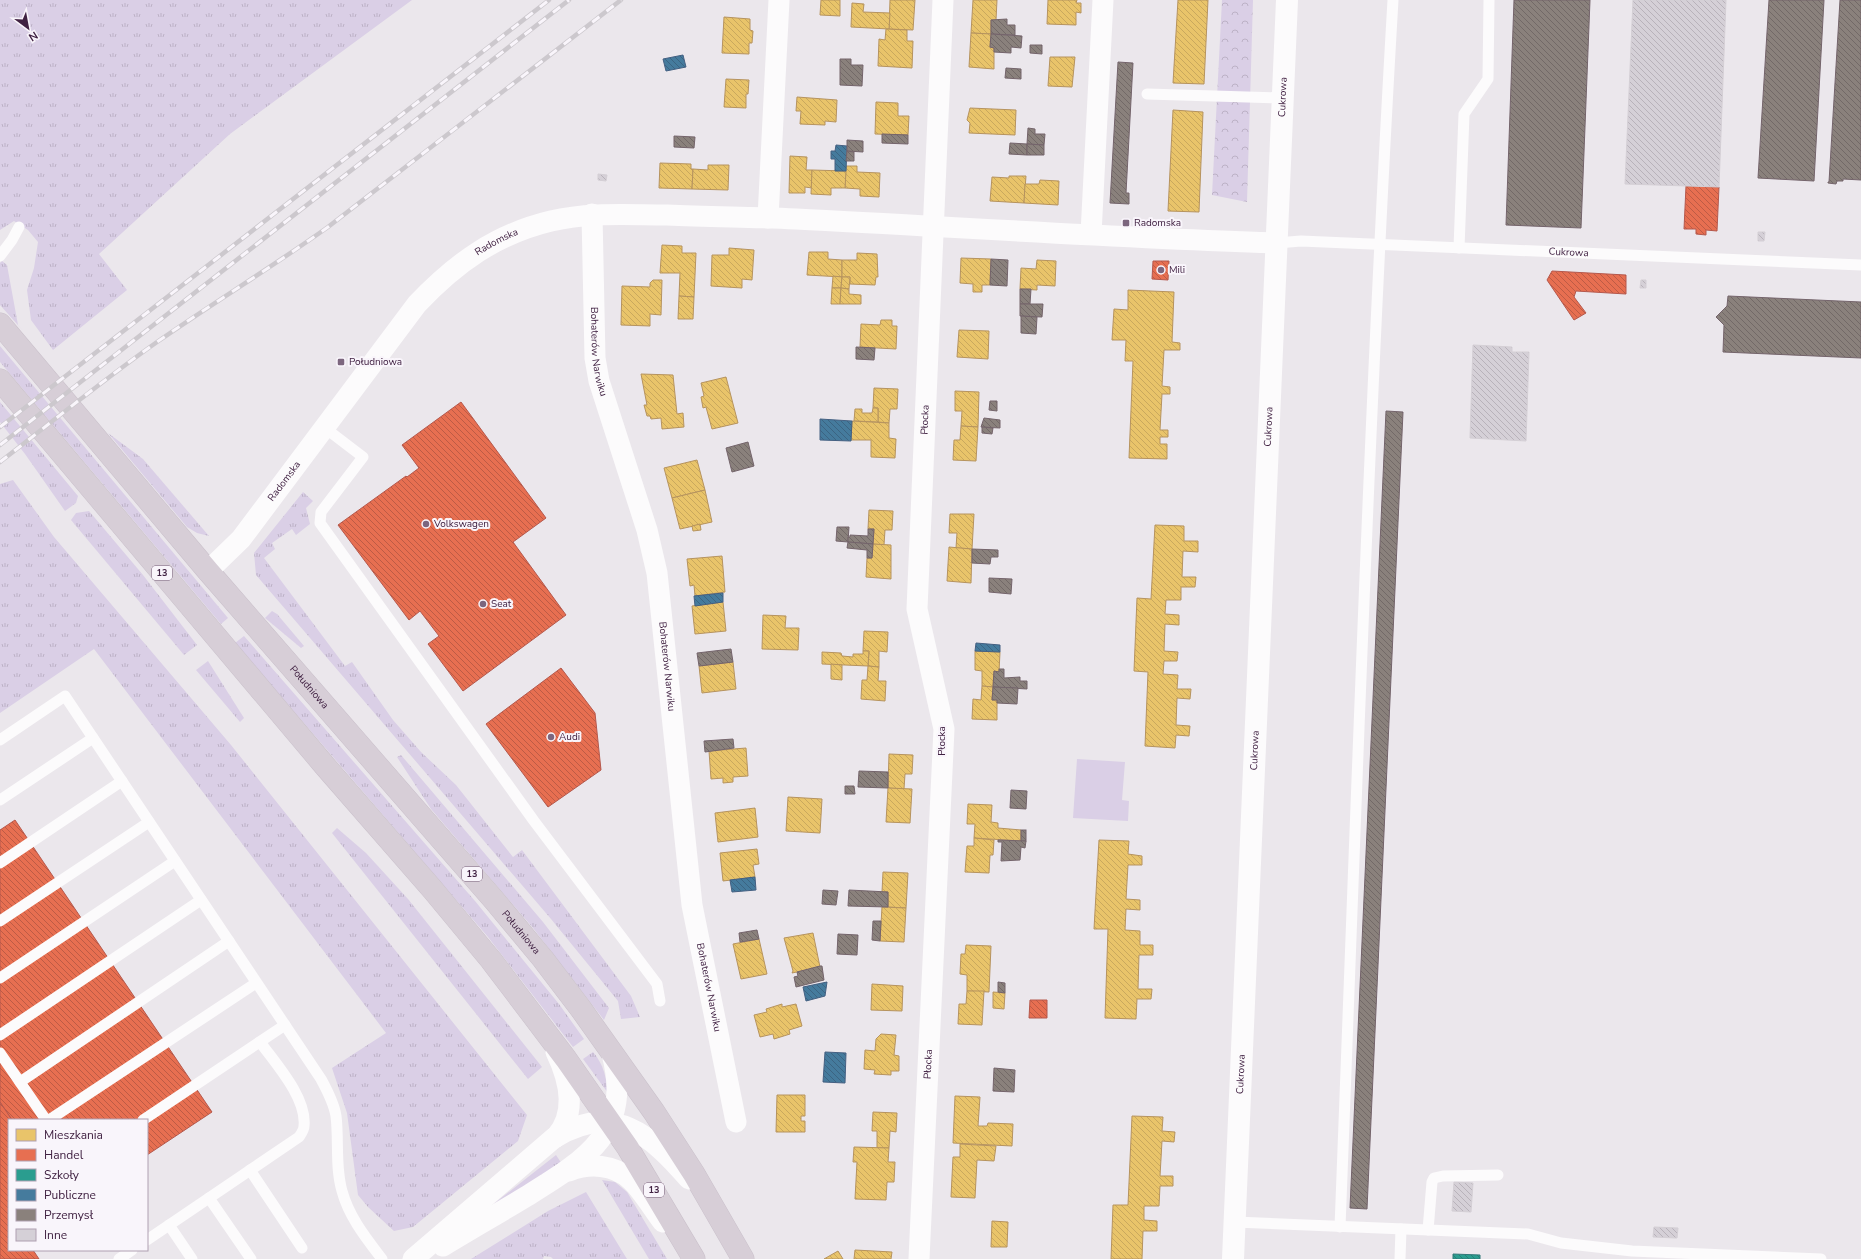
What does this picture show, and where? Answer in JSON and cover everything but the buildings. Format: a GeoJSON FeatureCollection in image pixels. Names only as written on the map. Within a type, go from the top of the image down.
{"type":"FeatureCollection","features":[{"type":"Feature","properties":{"kind":"main road","name":"Południowa"},"geometry":{"type":"LineString","coordinates":[[0,324],[208,572],[518,928],[565,987],[666,1130],[708,1198],[743,1259]]}},
{"type":"Feature","properties":{"kind":"main road","name":"Południowa"},"geometry":{"type":"LineString","coordinates":[[0,380],[325,766],[434,890],[491,960],[543,1028],[610,1123],[648,1179],[694,1259]]}},
{"type":"Feature","properties":{"kind":"street"},"geometry":{"type":"LineString","coordinates":[[768,218],[778,0]]}},
{"type":"Feature","properties":{"kind":"street"},"geometry":{"type":"LineString","coordinates":[[934,226],[943,0]]}},
{"type":"Feature","properties":{"kind":"street"},"geometry":{"type":"LineString","coordinates":[[1091,234],[1103,0]]}},
{"type":"Feature","properties":{"kind":"street","name":"Cukrowa"},"geometry":{"type":"LineString","coordinates":[[1234,1259],[1287,0]]}},
{"type":"Feature","properties":{"kind":"street","name":"Radomska"},"geometry":{"type":"LineString","coordinates":[[208,572],[241,539],[417,304],[437,282],[455,266],[493,242],[516,232],[550,221],[592,214],[768,218],[1277,242]]}},
{"type":"Feature","properties":{"kind":"street","name":"Bohaterów Narwiku"},"geometry":{"type":"LineString","coordinates":[[592,214],[595,358],[599,382],[647,530],[657,573],[692,905],[736,1122]]}},
{"type":"Feature","properties":{"kind":"street","name":"Płocka"},"geometry":{"type":"LineString","coordinates":[[919,1259],[944,729],[917,609],[934,226]]}},
{"type":"Feature","properties":{"kind":"street","name":"Południowa"},"geometry":{"type":"LineString","coordinates":[[543,1028],[561,1063],[569,1090],[567,1120],[556,1137]]}},
{"type":"Feature","properties":{"kind":"street","name":"Południowa"},"geometry":{"type":"LineString","coordinates":[[422,1259],[561,1174],[591,1152],[602,1139],[610,1123],[615,1105],[617,1085],[612,1054]]}},
{"type":"Feature","properties":{"kind":"street","name":"Południowa"},"geometry":{"type":"LineString","coordinates":[[413,1259],[556,1137],[578,1126],[599,1122],[610,1123],[627,1126],[649,1138],[668,1155],[708,1198]]}},
{"type":"Feature","properties":{"kind":"street","name":"Południowa"},"geometry":{"type":"LineString","coordinates":[[561,1174],[578,1167],[598,1166],[614,1170],[631,1179],[690,1259]]}},
{"type":"Feature","properties":{"kind":"lane"},"geometry":{"type":"LineString","coordinates":[[1340,1227],[1379,245],[1393,0]]}},
{"type":"Feature","properties":{"kind":"lane"},"geometry":{"type":"LineString","coordinates":[[1459,248],[1464,114],[1488,78],[1490,0]]}},
{"type":"Feature","properties":{"kind":"lane"},"geometry":{"type":"LineString","coordinates":[[1147,94],[1283,98]]}},
{"type":"Feature","properties":{"kind":"lane"},"geometry":{"type":"LineString","coordinates":[[0,256],[12,240],[19,227]]}},
{"type":"Feature","properties":{"kind":"lane","name":"Cukrowa"},"geometry":{"type":"LineString","coordinates":[[1277,242],[1301,241],[1861,265]]}},
{"type":"Feature","properties":{"kind":"lane"},"geometry":{"type":"LineString","coordinates":[[325,428],[363,457],[321,512],[320,523],[534,821],[656,984],[660,1001]]}},
{"type":"Feature","properties":{"kind":"lane"},"geometry":{"type":"LineString","coordinates":[[0,740],[65,696],[321,1079],[329,1095],[335,1114],[341,1190],[355,1222],[382,1259]]}},
{"type":"Feature","properties":{"kind":"lane"},"geometry":{"type":"LineString","coordinates":[[0,800],[93,738]]}},
{"type":"Feature","properties":{"kind":"lane"},"geometry":{"type":"LineString","coordinates":[[0,863],[122,781]]}},
{"type":"Feature","properties":{"kind":"lane"},"geometry":{"type":"LineString","coordinates":[[0,921],[149,822]]}},
{"type":"Feature","properties":{"kind":"lane"},"geometry":{"type":"LineString","coordinates":[[0,978],[175,861]]}},
{"type":"Feature","properties":{"kind":"lane"},"geometry":{"type":"LineString","coordinates":[[0,1035],[201,900]]}},
{"type":"Feature","properties":{"kind":"lane"},"geometry":{"type":"LineString","coordinates":[[20,1082],[228,941]]}},
{"type":"Feature","properties":{"kind":"lane"},"geometry":{"type":"LineString","coordinates":[[50,1119],[256,982]]}},
{"type":"Feature","properties":{"kind":"lane"},"geometry":{"type":"LineString","coordinates":[[144,1119],[285,1025]]}},
{"type":"Feature","properties":{"kind":"lane"},"geometry":{"type":"LineString","coordinates":[[148,1239],[299,1137],[304,1127],[302,1107],[296,1094],[260,1042]]}},
{"type":"Feature","properties":{"kind":"lane"},"geometry":{"type":"LineString","coordinates":[[0,1053],[45,1119]]}},
{"type":"Feature","properties":{"kind":"lane"},"geometry":{"type":"LineString","coordinates":[[250,1170],[302,1248]]}},
{"type":"Feature","properties":{"kind":"lane"},"geometry":{"type":"LineString","coordinates":[[1428,1230],[1432,1182],[1434,1178],[1443,1176],[1498,1175]]}},
{"type":"Feature","properties":{"kind":"lane"},"geometry":{"type":"LineString","coordinates":[[209,1198],[251,1259]]}},
{"type":"Feature","properties":{"kind":"lane"},"geometry":{"type":"LineString","coordinates":[[1235,1222],[1401,1230],[1528,1234],[1561,1243],[1632,1251],[1822,1259]]}},
{"type":"Feature","properties":{"kind":"lane"},"geometry":{"type":"LineString","coordinates":[[169,1225],[192,1259]]}},
{"type":"Feature","properties":{"kind":"lane"},"geometry":{"type":"LineString","coordinates":[[1400,1259],[1401,1230]]}},
{"type":"Feature","properties":{"kind":"green space"},"geometry":{"type":"Polygon","coordinates":[[[0,0],[412,0],[230,134],[99,254],[127,290],[53,350],[31,320],[27,290],[34,268],[38,242],[28,230],[14,221],[0,230],[0,0]]]}},
{"type":"Feature","properties":{"kind":"green space"},"geometry":{"type":"Polygon","coordinates":[[[1222,0],[1253,0],[1247,202],[1212,195],[1222,0]]]}},
{"type":"Feature","properties":{"kind":"green space"},"geometry":{"type":"Polygon","coordinates":[[[2,261],[7,265],[18,325],[25,333],[0,305],[0,263],[2,261]]]}},
{"type":"Feature","properties":{"kind":"green space"},"geometry":{"type":"Polygon","coordinates":[[[0,346],[228,618],[221,624],[0,362],[0,346]]]}},
{"type":"Feature","properties":{"kind":"green space"},"geometry":{"type":"Polygon","coordinates":[[[0,402],[78,496],[76,503],[65,511],[25,454],[0,422],[0,402]]]}},
{"type":"Feature","properties":{"kind":"green space"},"geometry":{"type":"Polygon","coordinates":[[[108,433],[143,459],[209,536],[197,533],[187,527],[108,433]]]}},
{"type":"Feature","properties":{"kind":"green space"},"geometry":{"type":"Polygon","coordinates":[[[13,480],[54,537],[231,745],[527,1115],[518,1141],[413,1227],[394,1231],[368,1207],[358,1195],[347,1113],[332,1068],[386,1033],[94,649],[0,713],[0,484],[13,480]]]}},
{"type":"Feature","properties":{"kind":"green space"},"geometry":{"type":"Polygon","coordinates":[[[303,492],[313,501],[306,508],[310,524],[296,535],[292,529],[272,543],[275,549],[264,558],[345,666],[352,662],[393,720],[421,752],[456,785],[513,857],[522,850],[631,996],[640,1017],[621,1019],[618,1001],[551,919],[256,575],[254,553],[303,492]]]}},
{"type":"Feature","properties":{"kind":"green space"},"geometry":{"type":"Polygon","coordinates":[[[89,511],[143,575],[197,645],[184,655],[71,520],[76,513],[89,511]]]}},
{"type":"Feature","properties":{"kind":"green space"},"geometry":{"type":"Polygon","coordinates":[[[272,611],[277,614],[304,646],[301,648],[265,618],[272,611]]]}},
{"type":"Feature","properties":{"kind":"green space"},"geometry":{"type":"Polygon","coordinates":[[[244,636],[475,901],[559,1004],[584,1039],[573,1047],[488,937],[235,643],[244,636]]]}},
{"type":"Feature","properties":{"kind":"green space"},"geometry":{"type":"Polygon","coordinates":[[[208,661],[244,718],[240,722],[196,670],[208,661]]]}},
{"type":"Feature","properties":{"kind":"green space"},"geometry":{"type":"Polygon","coordinates":[[[401,755],[543,922],[609,1008],[604,1020],[533,928],[431,809],[397,757],[401,755]]]}},
{"type":"Feature","properties":{"kind":"green space"},"geometry":{"type":"Polygon","coordinates":[[[1077,759],[1125,762],[1122,800],[1129,801],[1128,821],[1073,818],[1077,759]]]}},
{"type":"Feature","properties":{"kind":"green space"},"geometry":{"type":"Polygon","coordinates":[[[337,828],[366,853],[408,899],[542,1067],[528,1079],[332,833],[337,828]]]}},
{"type":"Feature","properties":{"kind":"green space"},"geometry":{"type":"Polygon","coordinates":[[[593,1052],[604,1071],[608,1093],[583,1059],[593,1052]]]}},
{"type":"Feature","properties":{"kind":"green space"},"geometry":{"type":"Polygon","coordinates":[[[556,1155],[562,1164],[491,1206],[556,1155]]]}},
{"type":"Feature","properties":{"kind":"green space"},"geometry":{"type":"Polygon","coordinates":[[[602,1180],[615,1182],[627,1192],[667,1259],[649,1259],[602,1180]]]}},
{"type":"Feature","properties":{"kind":"green space"},"geometry":{"type":"Polygon","coordinates":[[[586,1192],[627,1259],[553,1259],[551,1257],[544,1256],[543,1259],[471,1259],[548,1211],[586,1192]]]}},
{"type":"Feature","properties":{"kind":"railway"},"geometry":{"type":"LineString","coordinates":[[0,427],[549,0]]}},
{"type":"Feature","properties":{"kind":"railway"},"geometry":{"type":"LineString","coordinates":[[0,445],[569,0]]}},
{"type":"Feature","properties":{"kind":"railway"},"geometry":{"type":"LineString","coordinates":[[0,462],[137,356],[328,227],[621,0]]}},
{"type":"Feature","properties":{"kind":"place","name":"Radomska"},"geometry":{"type":"Point","coordinates":[1126,223]}},
{"type":"Feature","properties":{"kind":"place","name":"Mili"},"geometry":{"type":"Point","coordinates":[1161,270]}},
{"type":"Feature","properties":{"kind":"place","name":"Południowa"},"geometry":{"type":"Point","coordinates":[341,362]}},
{"type":"Feature","properties":{"kind":"place","name":"Volkswagen"},"geometry":{"type":"Point","coordinates":[426,524]}},
{"type":"Feature","properties":{"kind":"place","name":"Seat"},"geometry":{"type":"Point","coordinates":[483,604]}},
{"type":"Feature","properties":{"kind":"place","name":"Audi"},"geometry":{"type":"Point","coordinates":[551,737]}}]}
